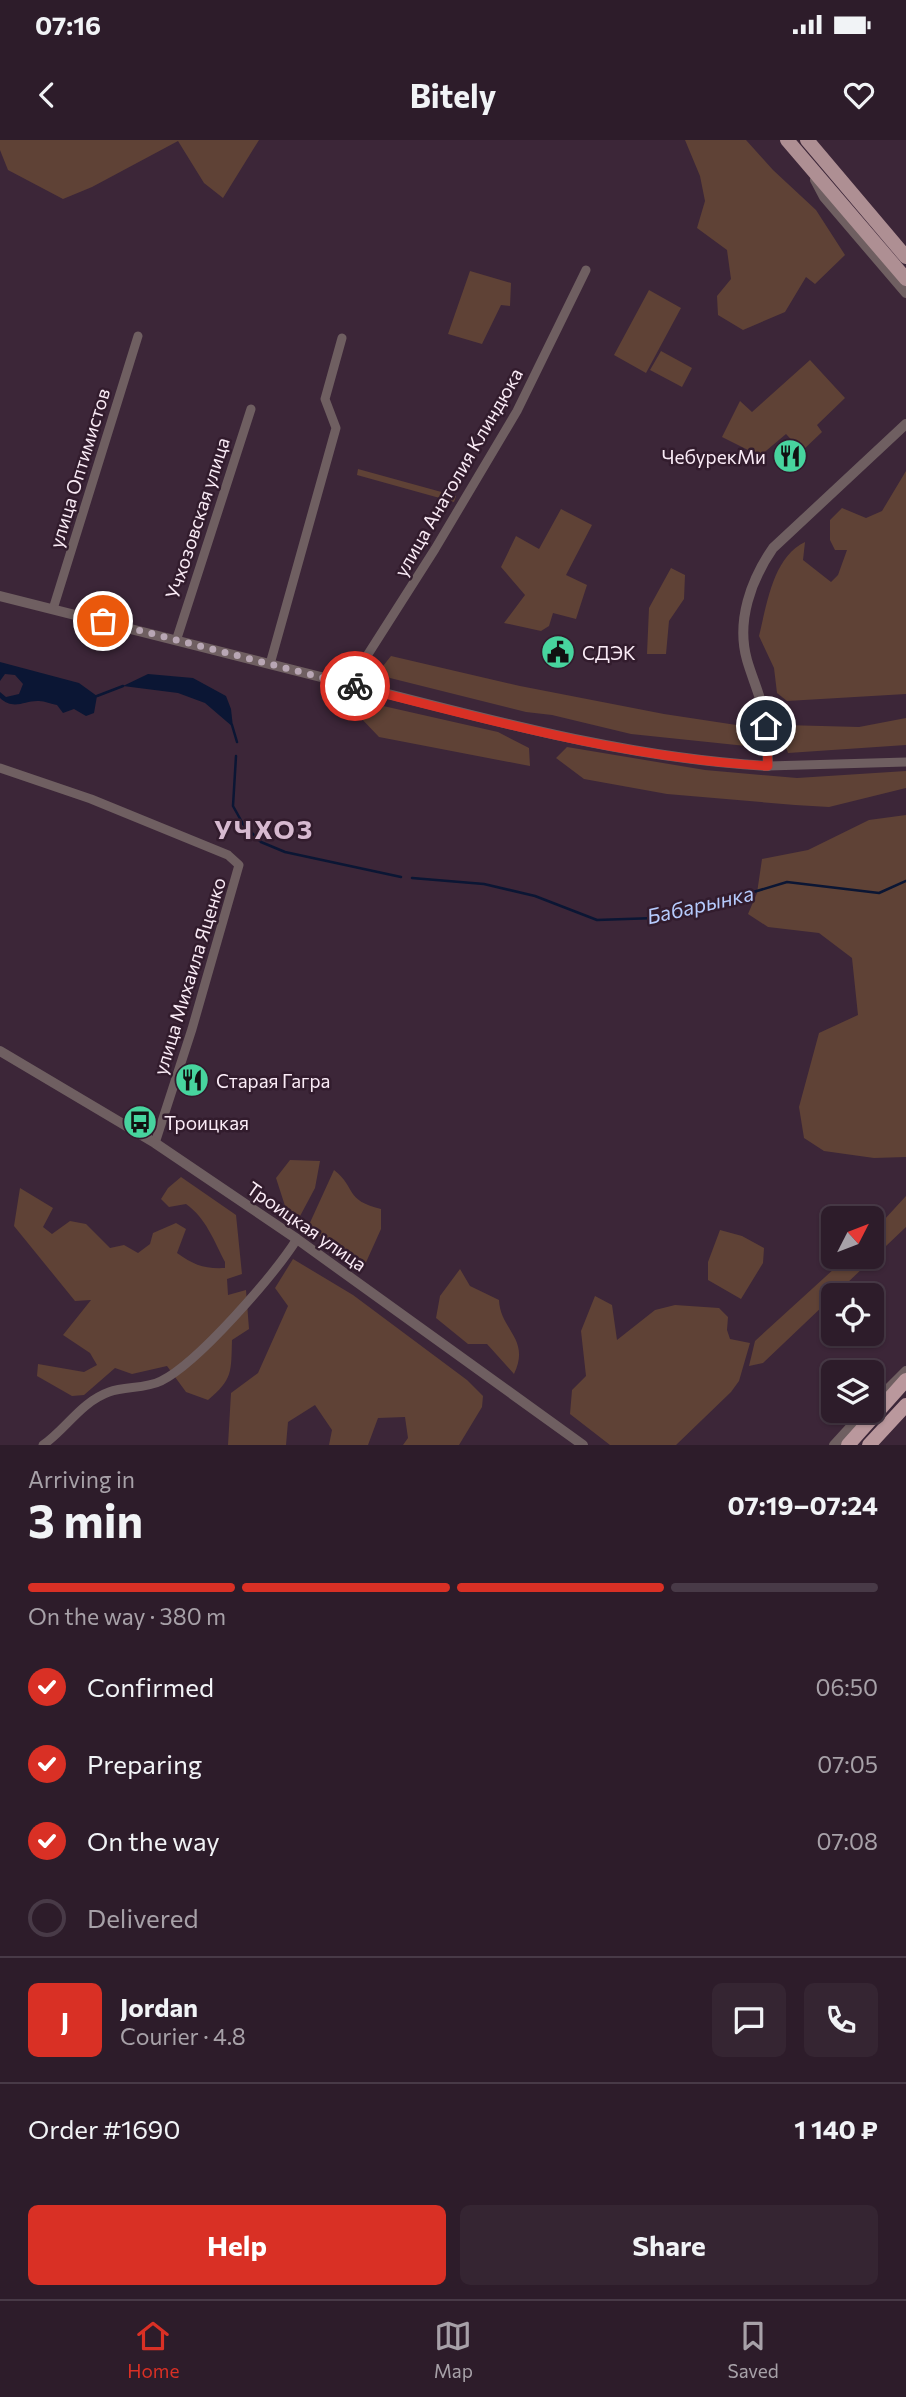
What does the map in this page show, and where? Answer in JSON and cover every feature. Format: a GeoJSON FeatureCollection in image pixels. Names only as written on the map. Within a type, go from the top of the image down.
{"type":"FeatureCollection","features":[{"type":"Feature","properties":{"kind":"highway"},"geometry":{"type":"LineString","coordinates":[[848,1445],[906,1380]]}},
{"type":"Feature","properties":{"kind":"highway"},"geometry":{"type":"LineString","coordinates":[[869,1445],[906,1405]]}},
{"type":"Feature","properties":{"kind":"main road"},"geometry":{"type":"LineString","coordinates":[[787,140],[906,279]]}},
{"type":"Feature","properties":{"kind":"main road"},"geometry":{"type":"LineString","coordinates":[[807,140],[906,257]]}},
{"type":"Feature","properties":{"kind":"street"},"geometry":{"type":"LineString","coordinates":[[804,160],[824,197],[906,293]]}},
{"type":"Feature","properties":{"kind":"street","name":"улица Анатолия Клиндюка"},"geometry":{"type":"LineString","coordinates":[[349,684],[430,558],[517,411],[586,270]]}},
{"type":"Feature","properties":{"kind":"street","name":"улица Оптимистов"},"geometry":{"type":"LineString","coordinates":[[53,609],[138,336]]}},
{"type":"Feature","properties":{"kind":"street"},"geometry":{"type":"LineString","coordinates":[[270,663],[336,428],[325,399],[342,338]]}},
{"type":"Feature","properties":{"kind":"street","name":"Учхозовская улица"},"geometry":{"type":"LineString","coordinates":[[177,638],[251,409]]}},
{"type":"Feature","properties":{"kind":"street"},"geometry":{"type":"LineString","coordinates":[[768,766],[764,714],[746,658],[744,624],[751,589],[773,548],[906,424]]}},
{"type":"Feature","properties":{"kind":"street"},"geometry":{"type":"LineString","coordinates":[[0,596],[177,638],[551,735],[643,752],[768,766],[906,762]]}},
{"type":"Feature","properties":{"kind":"street","name":"улица Михаила Яценко"},"geometry":{"type":"LineString","coordinates":[[0,768],[91,799],[228,855],[239,865],[155,1143]]}},
{"type":"Feature","properties":{"kind":"street","name":"Троицкая улица"},"geometry":{"type":"LineString","coordinates":[[0,1051],[155,1143],[297,1239],[583,1445]]}},
{"type":"Feature","properties":{"kind":"street"},"geometry":{"type":"LineString","coordinates":[[43,1445],[79,1410],[109,1392],[159,1383],[181,1369],[271,1275],[297,1239]]}},
{"type":"Feature","properties":{"kind":"street"},"geometry":{"type":"LineString","coordinates":[[884,1393],[906,1371]]}},
{"type":"Feature","properties":{"kind":"street"},"geometry":{"type":"LineString","coordinates":[[834,1445],[854,1423]]}},
{"type":"Feature","properties":{"kind":"shaded area"},"geometry":{"type":"Polygon","coordinates":[[[0,140],[259,140],[223,198],[204,183],[178,141],[92,187],[63,199],[8,170],[0,150],[0,140]]]}},
{"type":"Feature","properties":{"kind":"shaded area"},"geometry":{"type":"Polygon","coordinates":[[[685,140],[746,140],[773,170],[816,210],[845,255],[815,284],[806,277],[785,312],[743,330],[718,315],[717,296],[731,279],[727,250],[697,228],[705,201],[700,176],[685,140]]]}},
{"type":"Feature","properties":{"kind":"shaded area"},"geometry":{"type":"Polygon","coordinates":[[[470,271],[511,283],[510,306],[501,305],[482,344],[448,334],[470,271]]]}},
{"type":"Feature","properties":{"kind":"shaded area"},"geometry":{"type":"Polygon","coordinates":[[[649,290],[681,308],[646,373],[614,355],[649,290]]]}},
{"type":"Feature","properties":{"kind":"shaded area"},"geometry":{"type":"Polygon","coordinates":[[[661,351],[692,368],[682,387],[650,370],[661,351]]]}},
{"type":"Feature","properties":{"kind":"shaded area"},"geometry":{"type":"Polygon","coordinates":[[[810,360],[845,398],[817,425],[822,432],[802,451],[786,434],[760,456],[722,437],[740,401],[752,412],[810,360]]]}},
{"type":"Feature","properties":{"kind":"shaded area"},"geometry":{"type":"Polygon","coordinates":[[[358,469],[456,496],[454,502],[357,475],[358,469]]]}},
{"type":"Feature","properties":{"kind":"shaded area"},"geometry":{"type":"Polygon","coordinates":[[[906,471],[906,694],[787,701],[777,693],[774,668],[759,636],[778,570],[794,549],[805,542],[803,560],[831,582],[838,575],[847,550],[835,550],[830,540],[830,520],[842,508],[866,518],[882,511],[906,471]]]}},
{"type":"Feature","properties":{"kind":"shaded area"},"geometry":{"type":"Polygon","coordinates":[[[561,509],[592,525],[566,575],[587,585],[576,619],[553,613],[549,626],[541,631],[504,623],[525,595],[501,567],[516,536],[539,549],[561,509]]]}},
{"type":"Feature","properties":{"kind":"shaded area"},"geometry":{"type":"Polygon","coordinates":[[[671,568],[685,575],[684,599],[669,621],[666,654],[647,654],[649,608],[671,568]]]}},
{"type":"Feature","properties":{"kind":"shaded area"},"geometry":{"type":"Polygon","coordinates":[[[391,656],[520,686],[664,714],[743,726],[746,746],[631,734],[552,715],[526,712],[386,677],[383,666],[391,656]]]}},
{"type":"Feature","properties":{"kind":"shaded area"},"geometry":{"type":"Polygon","coordinates":[[[370,703],[498,732],[529,748],[530,766],[379,737],[359,716],[370,703]]]}},
{"type":"Feature","properties":{"kind":"shaded area"},"geometry":{"type":"Polygon","coordinates":[[[906,718],[906,745],[788,753],[783,739],[784,725],[859,727],[906,718]]]}},
{"type":"Feature","properties":{"kind":"shaded area"},"geometry":{"type":"Polygon","coordinates":[[[567,747],[705,770],[797,778],[906,771],[906,788],[829,807],[667,794],[584,779],[556,758],[567,747]]]}},
{"type":"Feature","properties":{"kind":"shaded area"},"geometry":{"type":"Polygon","coordinates":[[[906,815],[906,1157],[874,1158],[824,1151],[804,1138],[799,1107],[819,1033],[858,1015],[852,958],[819,933],[768,927],[748,914],[757,893],[762,859],[808,850],[869,820],[906,815]]]}},
{"type":"Feature","properties":{"kind":"shaded area"},"geometry":{"type":"Polygon","coordinates":[[[290,1160],[320,1161],[315,1188],[299,1218],[286,1209],[276,1178],[290,1160]]]}},
{"type":"Feature","properties":{"kind":"shaded area"},"geometry":{"type":"Polygon","coordinates":[[[334,1170],[361,1202],[381,1209],[381,1229],[363,1269],[308,1227],[334,1170]]]}},
{"type":"Feature","properties":{"kind":"shaded area"},"geometry":{"type":"Polygon","coordinates":[[[181,1177],[236,1215],[242,1274],[227,1279],[228,1295],[246,1290],[249,1329],[232,1340],[231,1368],[222,1386],[208,1400],[186,1392],[167,1366],[132,1374],[115,1368],[84,1395],[72,1396],[37,1376],[38,1364],[84,1372],[97,1365],[90,1353],[63,1335],[91,1300],[75,1301],[14,1226],[20,1188],[53,1208],[43,1227],[52,1234],[70,1221],[86,1224],[110,1248],[124,1245],[138,1253],[150,1244],[153,1233],[176,1223],[186,1229],[177,1253],[199,1265],[225,1268],[225,1262],[209,1230],[199,1216],[186,1204],[169,1207],[161,1199],[168,1188],[181,1177]]]}},
{"type":"Feature","properties":{"kind":"shaded area"},"geometry":{"type":"Polygon","coordinates":[[[906,1196],[906,1227],[884,1248],[884,1220],[906,1196]]]}},
{"type":"Feature","properties":{"kind":"shaded area"},"geometry":{"type":"Polygon","coordinates":[[[720,1230],[742,1236],[764,1248],[763,1263],[741,1299],[708,1280],[708,1262],[720,1230]]]}},
{"type":"Feature","properties":{"kind":"shaded area"},"geometry":{"type":"Polygon","coordinates":[[[293,1259],[353,1295],[467,1380],[483,1396],[482,1407],[459,1445],[403,1445],[408,1438],[405,1417],[378,1418],[368,1445],[329,1445],[332,1430],[315,1405],[288,1422],[286,1445],[228,1445],[231,1393],[258,1373],[288,1306],[275,1288],[293,1259]]]}},
{"type":"Feature","properties":{"kind":"shaded area"},"geometry":{"type":"Polygon","coordinates":[[[460,1269],[470,1286],[499,1300],[504,1319],[519,1352],[514,1374],[487,1344],[468,1344],[436,1318],[440,1296],[460,1269]]]}},
{"type":"Feature","properties":{"kind":"shaded area"},"geometry":{"type":"Polygon","coordinates":[[[834,1269],[862,1269],[847,1283],[821,1283],[821,1308],[763,1363],[749,1366],[755,1341],[834,1269]]]}},
{"type":"Feature","properties":{"kind":"shaded area"},"geometry":{"type":"Polygon","coordinates":[[[595,1296],[612,1305],[617,1340],[655,1310],[675,1305],[719,1308],[728,1317],[727,1330],[730,1339],[750,1343],[739,1381],[676,1445],[610,1445],[570,1414],[572,1390],[586,1376],[581,1331],[595,1296]]]}},
{"type":"Feature","properties":{"kind":"water"},"geometry":{"type":"Polygon","coordinates":[[[0,662],[79,683],[97,696],[94,713],[86,716],[74,709],[63,713],[57,705],[41,701],[15,704],[5,702],[0,698],[0,692],[6,697],[19,694],[23,684],[15,675],[5,674],[0,681],[0,662]]]}},
{"type":"Feature","properties":{"kind":"water"},"geometry":{"type":"Polygon","coordinates":[[[148,674],[193,678],[226,696],[233,727],[205,703],[178,693],[123,686],[148,674]]]}},
{"type":"Feature","properties":{"kind":"waterway","name":"Бабарынка"},"geometry":{"type":"LineString","coordinates":[[97,696],[123,686]]}},
{"type":"Feature","properties":{"kind":"waterway","name":"Бабарынка"},"geometry":{"type":"LineString","coordinates":[[232,725],[237,742]]}},
{"type":"Feature","properties":{"kind":"waterway","name":"Бабарынка"},"geometry":{"type":"LineString","coordinates":[[236,756],[233,806],[243,824],[261,842],[285,852],[401,877]]}},
{"type":"Feature","properties":{"kind":"waterway","name":"Бабарынка"},"geometry":{"type":"LineString","coordinates":[[412,878],[484,884],[535,896],[597,920],[655,918],[693,910],[787,882],[879,893],[906,881]]}},
{"type":"Feature","properties":{"kind":"way so far"},"geometry":{"type":"LineString","coordinates":[[103,621],[355,686]]}},
{"type":"Feature","properties":{"kind":"place","name":"ЧебурекМи"},"geometry":{"type":"Point","coordinates":[790,456]}},
{"type":"Feature","properties":{"kind":"place","name":"СДЭК"},"geometry":{"type":"Point","coordinates":[558,652]}},
{"type":"Feature","properties":{"kind":"place","name":"Старая Гагра"},"geometry":{"type":"Point","coordinates":[192,1080]}},
{"type":"Feature","properties":{"kind":"place","name":"Троицкая"},"geometry":{"type":"Point","coordinates":[140,1122]}},
{"type":"Feature","properties":{"kind":"district","name":"УЧХОЗ"},"geometry":{"type":"Point","coordinates":[264,828]}},
{"type":"Feature","properties":{"kind":"route"},"geometry":{"type":"LineString","coordinates":[[355,686],[551,735],[643,752],[744,765],[768,766],[766,726]]}}]}
